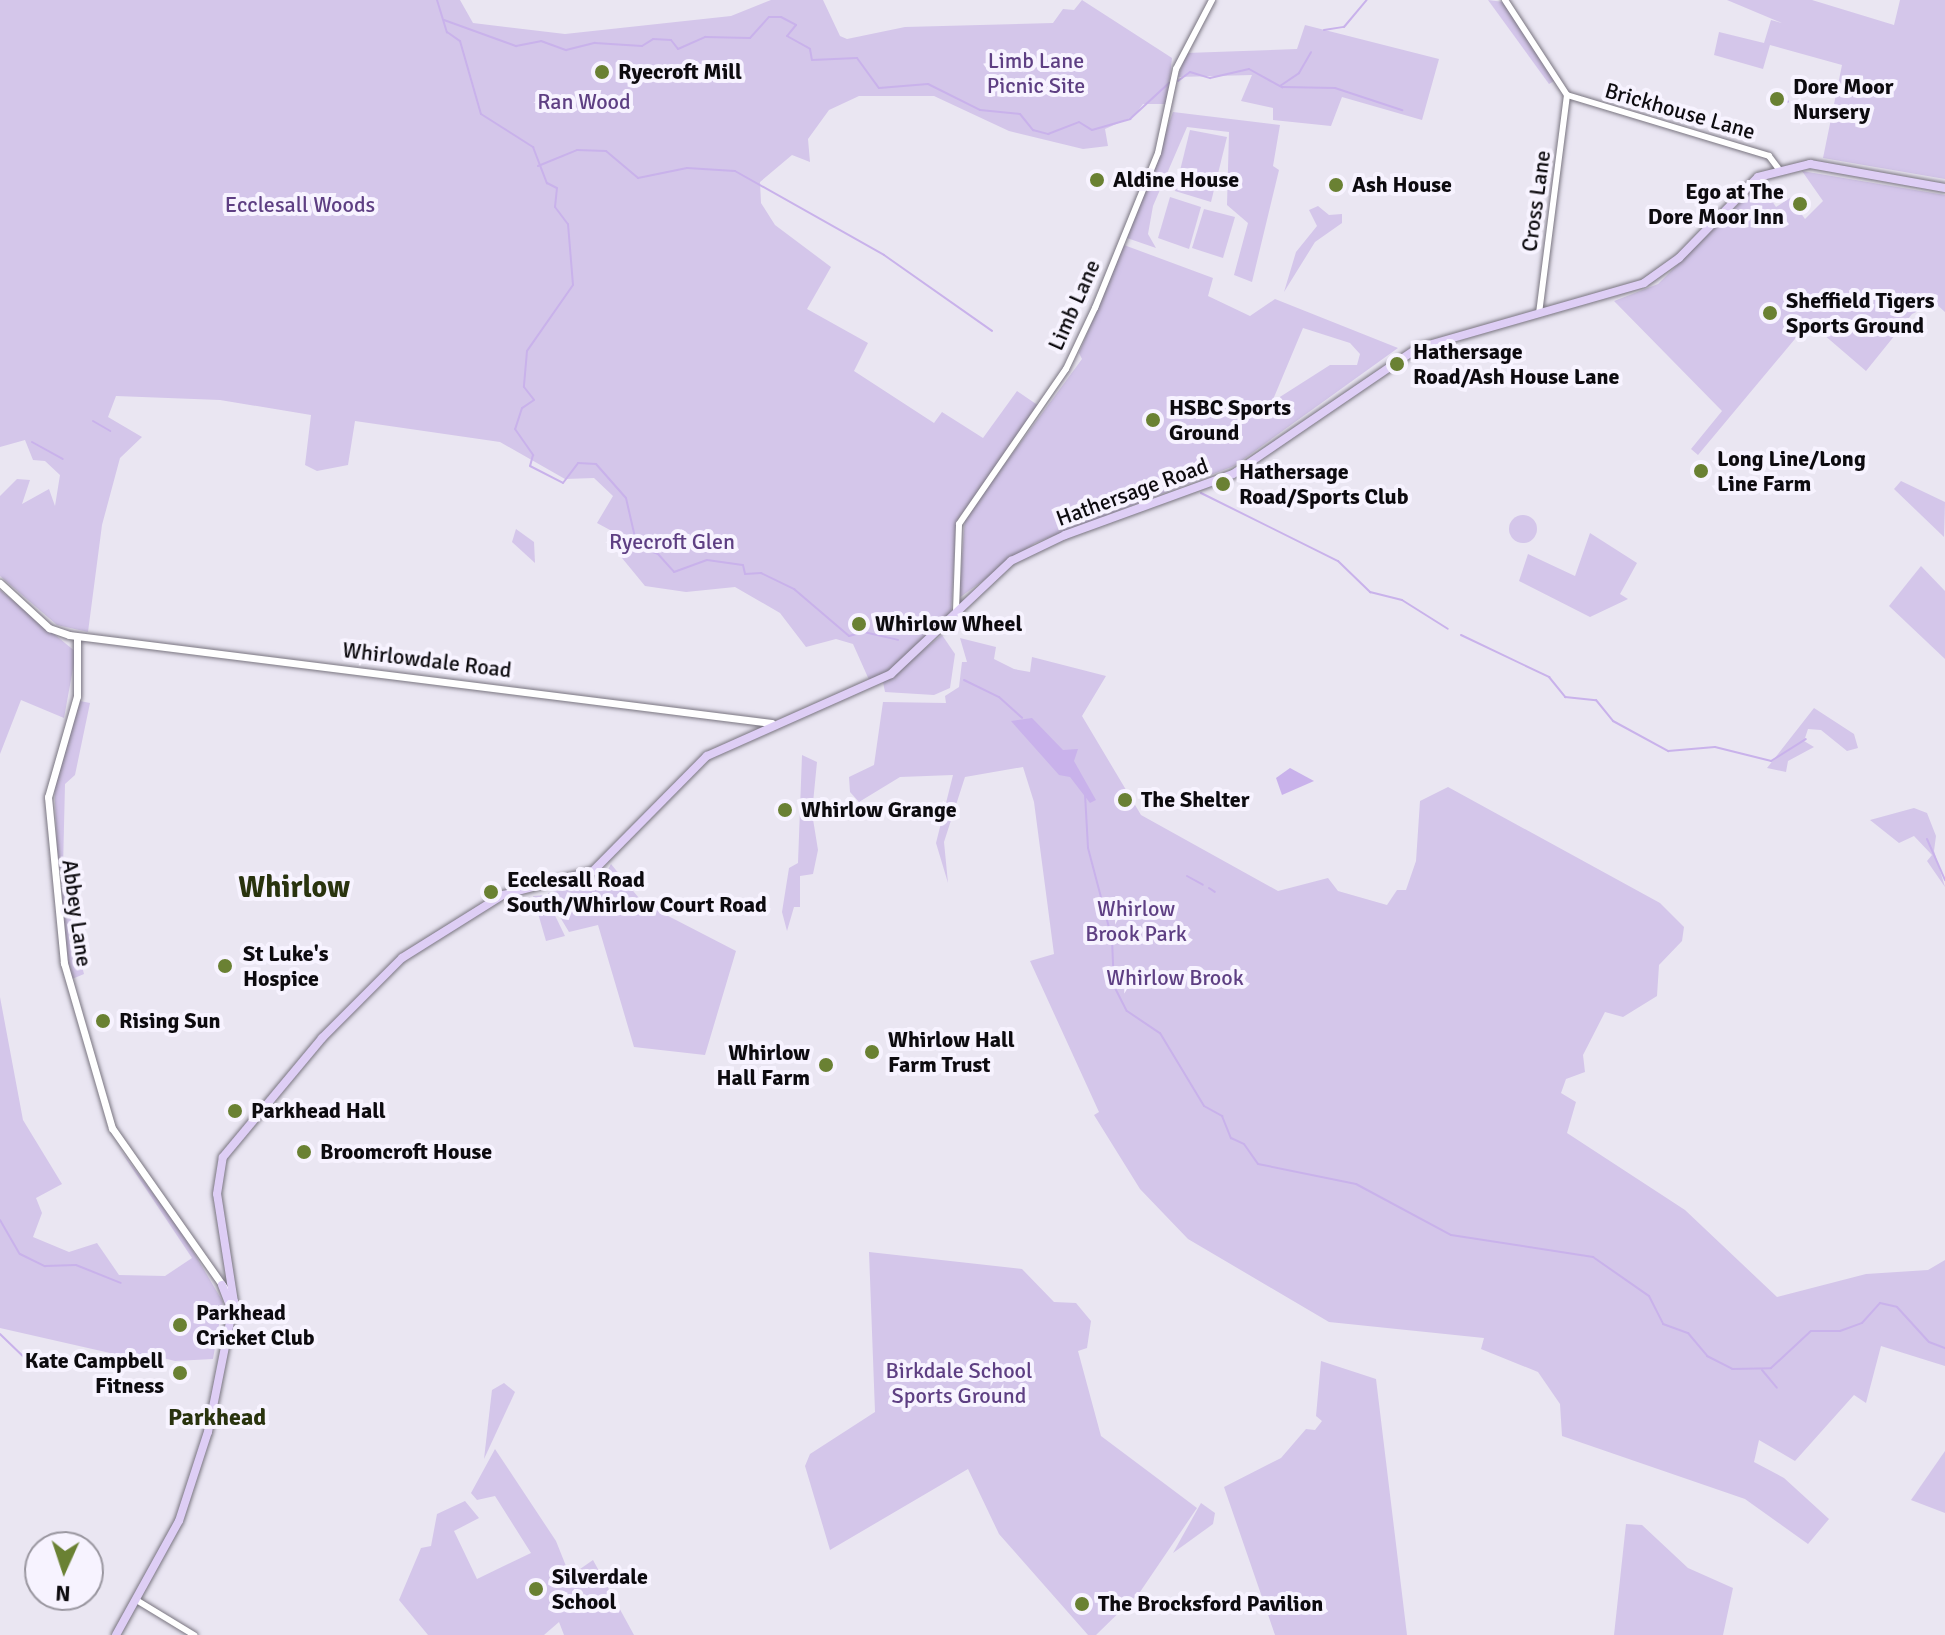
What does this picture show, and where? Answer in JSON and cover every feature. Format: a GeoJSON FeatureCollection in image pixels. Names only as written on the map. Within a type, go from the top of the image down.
{"type":"FeatureCollection","features":[{"type":"Feature","properties":{"kind":"main road"},"geometry":{"type":"LineString","coordinates":[[1778,168],[1810,164],[1945,188]]}},
{"type":"Feature","properties":{"kind":"main road","name":"Hathersage Road"},"geometry":{"type":"LineString","coordinates":[[116,1635],[138,1601],[186,1501],[233,1311],[233,1271],[217,1194],[223,1157],[368,987],[418,946],[489,903],[593,871],[707,756],[772,723],[891,674],[987,578],[1044,544],[1233,474],[1405,354],[1654,277],[1739,191],[1778,168]]}},
{"type":"Feature","properties":{"kind":"main road"},"geometry":{"type":"LineString","coordinates":[[0,583],[49,628],[77,637]]}},
{"type":"Feature","properties":{"kind":"main road","name":"Whirlowdale Road"},"geometry":{"type":"LineString","coordinates":[[77,637],[772,723]]}},
{"type":"Feature","properties":{"kind":"main road","name":"Abbey Lane"},"geometry":{"type":"LineString","coordinates":[[77,637],[77,696],[48,797],[64,963],[112,1128],[221,1283],[234,1295]]}},
{"type":"Feature","properties":{"kind":"main road"},"geometry":{"type":"LineString","coordinates":[[233,1271],[221,1283],[233,1311]]}},
{"type":"Feature","properties":{"kind":"street","name":"Limb Lane"},"geometry":{"type":"LineString","coordinates":[[956,611],[954,547],[960,520],[1066,369],[1095,308],[1158,153],[1176,69],[1212,0]]}},
{"type":"Feature","properties":{"kind":"street"},"geometry":{"type":"LineString","coordinates":[[1505,0],[1567,95]]}},
{"type":"Feature","properties":{"kind":"street","name":"Brickhouse Lane"},"geometry":{"type":"LineString","coordinates":[[1567,95],[1769,156],[1778,168]]}},
{"type":"Feature","properties":{"kind":"street","name":"Cross Lane"},"geometry":{"type":"LineString","coordinates":[[1539,313],[1567,95]]}},
{"type":"Feature","properties":{"kind":"street"},"geometry":{"type":"LineString","coordinates":[[138,1601],[194,1635]]}},
{"type":"Feature","properties":{"kind":"green space"},"geometry":{"type":"Polygon","coordinates":[[[0,0],[460,0],[473,23],[565,34],[731,16],[771,0],[823,0],[840,36],[847,39],[905,27],[1053,23],[1063,9],[1074,10],[1082,0],[1172,58],[1167,104],[1143,104],[1134,116],[1105,129],[1108,146],[1083,149],[1009,131],[934,96],[859,96],[829,110],[808,139],[810,162],[792,155],[760,182],[761,203],[775,225],[831,267],[807,309],[868,343],[854,371],[934,423],[942,412],[983,438],[1017,391],[1039,406],[956,522],[951,614],[901,663],[870,682],[853,644],[836,639],[806,647],[780,613],[735,587],[686,592],[645,586],[622,558],[623,537],[597,523],[613,496],[594,478],[565,479],[500,442],[355,421],[348,465],[317,471],[305,465],[311,415],[220,400],[116,396],[108,417],[142,437],[120,458],[102,525],[88,632],[57,625],[0,576],[0,496],[17,479],[30,480],[22,504],[49,489],[55,506],[60,475],[45,461],[33,460],[25,440],[0,447],[0,0]]]}},
{"type":"Feature","properties":{"kind":"green space"},"geometry":{"type":"Polygon","coordinates":[[[1488,0],[1504,2],[1556,80],[1549,84],[1488,0]]]}},
{"type":"Feature","properties":{"kind":"green space"},"geometry":{"type":"Polygon","coordinates":[[[1727,0],[1812,0],[1894,25],[1900,0],[1945,0],[1945,179],[1823,158],[1842,65],[1770,45],[1763,69],[1714,55],[1719,32],[1764,43],[1771,20],[1782,23],[1727,0]]]}},
{"type":"Feature","properties":{"kind":"green space"},"geometry":{"type":"Polygon","coordinates":[[[1305,25],[1439,59],[1422,120],[1342,97],[1331,126],[1273,120],[1273,108],[1241,101],[1252,75],[1178,77],[1186,53],[1297,49],[1305,25]]]}},
{"type":"Feature","properties":{"kind":"green space"},"geometry":{"type":"Polygon","coordinates":[[[1173,112],[1280,125],[1273,166],[1279,170],[1252,282],[1234,275],[1248,223],[1227,205],[1229,132],[1187,127],[1153,206],[1148,234],[1156,248],[1127,238],[1173,112]]]}},
{"type":"Feature","properties":{"kind":"green space"},"geometry":{"type":"Polygon","coordinates":[[[1190,130],[1227,137],[1211,202],[1175,191],[1190,130]]]}},
{"type":"Feature","properties":{"kind":"green space","name":"Sheffield Tigers Sports Ground"},"geometry":{"type":"Polygon","coordinates":[[[1802,171],[1945,195],[1945,312],[1935,303],[1912,314],[1866,371],[1809,322],[1698,455],[1691,449],[1722,411],[1614,301],[1658,284],[1760,183],[1776,207],[1790,198],[1805,219],[1823,201],[1802,171]]]}},
{"type":"Feature","properties":{"kind":"green space"},"geometry":{"type":"Polygon","coordinates":[[[1170,197],[1201,207],[1189,249],[1158,238],[1170,197]]]}},
{"type":"Feature","properties":{"kind":"green space"},"geometry":{"type":"Polygon","coordinates":[[[1318,206],[1329,215],[1342,214],[1342,223],[1315,242],[1284,292],[1296,252],[1317,226],[1309,210],[1318,206]]]}},
{"type":"Feature","properties":{"kind":"green space"},"geometry":{"type":"Polygon","coordinates":[[[1204,209],[1235,217],[1223,258],[1192,248],[1204,209]]]}},
{"type":"Feature","properties":{"kind":"green space","name":"HSBC Sports Ground"},"geometry":{"type":"Polygon","coordinates":[[[1124,245],[1213,278],[1208,296],[1250,316],[1275,299],[1398,348],[1234,466],[1035,543],[959,598],[965,518],[1082,359],[1079,353],[1124,245]],[[1303,328],[1272,402],[1330,365],[1357,365],[1360,354],[1350,343],[1303,328]]]}},
{"type":"Feature","properties":{"kind":"green space"},"geometry":{"type":"Polygon","coordinates":[[[1901,481],[1945,502],[1944,537],[1894,489],[1901,481]]]}},
{"type":"Feature","properties":{"kind":"green space"},"geometry":{"type":"Polygon","coordinates":[[[1523,515],[1533,519],[1537,529],[1533,539],[1523,543],[1513,539],[1509,529],[1513,519],[1523,515]]]}},
{"type":"Feature","properties":{"kind":"green space"},"geometry":{"type":"Polygon","coordinates":[[[516,529],[534,542],[535,563],[512,542],[516,529]]]}},
{"type":"Feature","properties":{"kind":"green space"},"geometry":{"type":"Polygon","coordinates":[[[1590,533],[1637,563],[1620,594],[1628,599],[1590,617],[1519,581],[1528,554],[1575,576],[1590,533]]]}},
{"type":"Feature","properties":{"kind":"green space"},"geometry":{"type":"Polygon","coordinates":[[[1921,566],[1945,591],[1945,659],[1889,606],[1921,566]]]}},
{"type":"Feature","properties":{"kind":"green space"},"geometry":{"type":"Polygon","coordinates":[[[0,590],[76,652],[64,718],[21,700],[0,754],[0,590]]]}},
{"type":"Feature","properties":{"kind":"green space"},"geometry":{"type":"Polygon","coordinates":[[[942,635],[955,654],[950,688],[934,695],[885,692],[883,682],[942,635]]]}},
{"type":"Feature","properties":{"kind":"green space","name":"Whirlow Brook"},"geometry":{"type":"Polygon","coordinates":[[[960,638],[996,647],[994,659],[1014,669],[1030,672],[1032,657],[1106,676],[1082,716],[1141,815],[1278,891],[1328,878],[1338,891],[1387,905],[1397,890],[1406,890],[1416,861],[1420,801],[1448,787],[1660,903],[1684,927],[1682,941],[1659,965],[1657,996],[1623,1017],[1605,1012],[1583,1055],[1585,1072],[1566,1079],[1561,1093],[1576,1102],[1567,1133],[1685,1210],[1777,1297],[1866,1274],[1928,1270],[1945,1260],[1945,1366],[1881,1346],[1866,1403],[1854,1395],[1795,1461],[1759,1440],[1754,1462],[1784,1478],[1829,1519],[1808,1544],[1745,1499],[1562,1436],[1560,1404],[1538,1372],[1481,1349],[1484,1338],[1329,1322],[1188,1239],[1140,1189],[1094,1115],[1099,1112],[1030,961],[1054,954],[1034,802],[1023,767],[965,777],[944,842],[948,883],[936,843],[953,775],[900,777],[859,802],[850,792],[849,777],[874,765],[883,702],[946,703],[945,696],[959,687],[962,662],[967,662],[960,638]]]}},
{"type":"Feature","properties":{"kind":"green space"},"geometry":{"type":"Polygon","coordinates":[[[80,701],[90,703],[75,775],[65,784],[63,868],[58,868],[54,780],[80,701]]]}},
{"type":"Feature","properties":{"kind":"green space"},"geometry":{"type":"Polygon","coordinates":[[[1814,708],[1854,734],[1858,748],[1847,751],[1821,730],[1808,729],[1804,741],[1814,747],[1788,761],[1786,772],[1767,768],[1814,708]]]}},
{"type":"Feature","properties":{"kind":"green space"},"geometry":{"type":"Polygon","coordinates":[[[802,755],[817,762],[812,813],[818,850],[813,874],[800,876],[800,907],[794,907],[787,931],[782,912],[789,868],[798,863],[802,755]]]}},
{"type":"Feature","properties":{"kind":"green space"},"geometry":{"type":"Polygon","coordinates":[[[1914,808],[1927,813],[1936,836],[1934,851],[1945,887],[1927,861],[1932,855],[1914,836],[1899,843],[1870,820],[1914,808]]]}},
{"type":"Feature","properties":{"kind":"green space"},"geometry":{"type":"Polygon","coordinates":[[[611,864],[643,903],[736,951],[705,1055],[634,1047],[598,925],[569,932],[551,902],[548,893],[602,881],[611,864]]]}},
{"type":"Feature","properties":{"kind":"green space"},"geometry":{"type":"Polygon","coordinates":[[[61,879],[84,974],[72,979],[64,950],[61,879]]]}},
{"type":"Feature","properties":{"kind":"green space"},"geometry":{"type":"Polygon","coordinates":[[[545,895],[565,936],[546,941],[533,896],[545,895]]]}},
{"type":"Feature","properties":{"kind":"green space"},"geometry":{"type":"Polygon","coordinates":[[[0,997],[23,1120],[62,1184],[36,1198],[42,1213],[33,1237],[69,1252],[97,1243],[119,1275],[165,1276],[192,1258],[118,1147],[180,1229],[223,1302],[213,1359],[175,1361],[143,1353],[132,1358],[0,1328],[0,997]]]}},
{"type":"Feature","properties":{"kind":"green space","name":"Birkdale School Sports Ground"},"geometry":{"type":"Polygon","coordinates":[[[869,1252],[1022,1269],[1054,1302],[1076,1303],[1091,1321],[1087,1348],[1078,1351],[1101,1436],[1197,1508],[1140,1592],[1096,1635],[1088,1635],[999,1534],[968,1469],[830,1550],[805,1466],[810,1454],[875,1412],[869,1252]]]}},
{"type":"Feature","properties":{"kind":"green space"},"geometry":{"type":"Polygon","coordinates":[[[1321,1361],[1376,1379],[1407,1635],[1275,1635],[1224,1487],[1281,1458],[1306,1429],[1315,1430],[1322,1421],[1316,1416],[1321,1361]]]}},
{"type":"Feature","properties":{"kind":"green space"},"geometry":{"type":"Polygon","coordinates":[[[504,1383],[515,1392],[484,1459],[492,1390],[504,1383]]]}},
{"type":"Feature","properties":{"kind":"green space"},"geometry":{"type":"Polygon","coordinates":[[[495,1449],[556,1541],[570,1576],[593,1560],[634,1635],[564,1635],[559,1622],[544,1635],[428,1635],[399,1600],[421,1548],[431,1546],[437,1514],[465,1501],[479,1518],[454,1531],[477,1579],[531,1553],[495,1496],[477,1500],[471,1493],[495,1449]]]}},
{"type":"Feature","properties":{"kind":"green space"},"geometry":{"type":"Polygon","coordinates":[[[1945,1451],[1945,1513],[1911,1500],[1945,1451]]]}},
{"type":"Feature","properties":{"kind":"green space"},"geometry":{"type":"Polygon","coordinates":[[[1201,1503],[1215,1513],[1213,1524],[1173,1553],[1201,1503]]]}},
{"type":"Feature","properties":{"kind":"green space"},"geometry":{"type":"Polygon","coordinates":[[[1626,1524],[1642,1525],[1688,1568],[1733,1588],[1723,1635],[1614,1635],[1626,1524]]]}},
{"type":"Feature","properties":{"kind":"shaded area"},"geometry":{"type":"Polygon","coordinates":[[[1032,718],[1063,750],[1078,749],[1074,761],[1096,800],[1090,803],[1070,777],[1059,775],[1011,721],[1032,718]]]}},
{"type":"Feature","properties":{"kind":"shaded area"},"geometry":{"type":"Polygon","coordinates":[[[1290,768],[1314,781],[1282,795],[1276,778],[1290,768]]]}},
{"type":"Feature","properties":{"kind":"waterway"},"geometry":{"type":"LineString","coordinates":[[437,0],[447,32],[460,41],[481,114],[533,147],[547,183],[557,188],[555,207],[568,224],[573,285],[527,351],[524,387],[534,400],[522,408],[515,429],[533,455],[530,466],[563,483],[578,463],[596,464],[626,498],[637,546],[658,554],[674,572],[707,560],[743,565],[745,574],[761,573],[794,589],[849,636],[864,632],[898,640]]}},
{"type":"Feature","properties":{"kind":"waterway"},"geometry":{"type":"LineString","coordinates":[[1324,30],[1344,27],[1367,0]]}},
{"type":"Feature","properties":{"kind":"waterway"},"geometry":{"type":"LineString","coordinates":[[444,20],[516,46],[541,41],[566,50],[595,43],[642,46],[653,39],[671,40],[678,49],[705,37],[750,38],[769,17],[781,17],[796,25],[787,36],[810,49],[812,60],[857,58],[879,88],[928,84],[980,110],[1020,114],[1033,130],[1048,134],[1079,122],[1092,130],[1130,119],[1169,83]]}},
{"type":"Feature","properties":{"kind":"waterway"},"geometry":{"type":"LineString","coordinates":[[1280,86],[1299,73],[1311,52]]}},
{"type":"Feature","properties":{"kind":"waterway"},"geometry":{"type":"LineString","coordinates":[[1178,81],[1190,72],[1210,78],[1249,69],[1282,87],[1335,88],[1402,110]]}},
{"type":"Feature","properties":{"kind":"waterway"},"geometry":{"type":"LineString","coordinates":[[1774,92],[1786,99]]}},
{"type":"Feature","properties":{"kind":"waterway"},"geometry":{"type":"LineString","coordinates":[[538,166],[577,150],[606,151],[638,178],[687,168],[735,171],[884,255],[992,331]]}},
{"type":"Feature","properties":{"kind":"waterway"},"geometry":{"type":"LineString","coordinates":[[93,421],[110,431]]}},
{"type":"Feature","properties":{"kind":"waterway"},"geometry":{"type":"LineString","coordinates":[[32,442],[63,459]]}},
{"type":"Feature","properties":{"kind":"waterway"},"geometry":{"type":"LineString","coordinates":[[1201,493],[1338,561],[1370,592],[1402,600],[1448,629]]}},
{"type":"Feature","properties":{"kind":"waterway"},"geometry":{"type":"LineString","coordinates":[[1461,635],[1549,677],[1565,697],[1596,700],[1613,721],[1668,751],[1715,747],[1771,761],[1806,739]]}},
{"type":"Feature","properties":{"kind":"waterway"},"geometry":{"type":"LineString","coordinates":[[964,680],[999,697],[1022,718]]}},
{"type":"Feature","properties":{"kind":"waterway"},"geometry":{"type":"LineString","coordinates":[[1085,794],[1088,848],[1112,939],[1114,986],[1127,1011],[1160,1033],[1204,1106],[1222,1116],[1231,1138],[1244,1144],[1258,1164],[1356,1184],[1451,1235],[1593,1257],[1649,1296],[1663,1324],[1688,1333],[1707,1356],[1732,1369],[1771,1368],[1811,1331],[1840,1331],[1862,1323],[1880,1303],[1897,1307],[1929,1342],[1945,1348]]}},
{"type":"Feature","properties":{"kind":"waterway"},"geometry":{"type":"LineString","coordinates":[[1927,839],[1945,880]]}},
{"type":"Feature","properties":{"kind":"waterway"},"geometry":{"type":"LineString","coordinates":[[1187,876],[1203,885]]}},
{"type":"Feature","properties":{"kind":"waterway"},"geometry":{"type":"LineString","coordinates":[[1209,888],[1215,892]]}},
{"type":"Feature","properties":{"kind":"waterway"},"geometry":{"type":"LineString","coordinates":[[0,1220],[20,1254],[45,1266],[76,1265],[121,1283]]}},
{"type":"Feature","properties":{"kind":"waterway"},"geometry":{"type":"LineString","coordinates":[[0,1334],[32,1365],[47,1368]]}},
{"type":"Feature","properties":{"kind":"waterway"},"geometry":{"type":"LineString","coordinates":[[1762,1370],[1777,1388]]}},
{"type":"Feature","properties":{"kind":"place","name":"Ryecroft Mill"},"geometry":{"type":"Point","coordinates":[602,72]}},
{"type":"Feature","properties":{"kind":"place","name":"Dore Moor Nursery"},"geometry":{"type":"Point","coordinates":[1777,99]}},
{"type":"Feature","properties":{"kind":"place","name":"Aldine House"},"geometry":{"type":"Point","coordinates":[1097,180]}},
{"type":"Feature","properties":{"kind":"place","name":"Ash House"},"geometry":{"type":"Point","coordinates":[1336,185]}},
{"type":"Feature","properties":{"kind":"place","name":"Ego at The Dore Moor Inn"},"geometry":{"type":"Point","coordinates":[1800,204]}},
{"type":"Feature","properties":{"kind":"place","name":"Sheffield Tigers Sports Ground"},"geometry":{"type":"Point","coordinates":[1770,313]}},
{"type":"Feature","properties":{"kind":"place","name":"Hathersage Road/Ash House Lane"},"geometry":{"type":"Point","coordinates":[1397,364]}},
{"type":"Feature","properties":{"kind":"place","name":"HSBC Sports Ground"},"geometry":{"type":"Point","coordinates":[1153,420]}},
{"type":"Feature","properties":{"kind":"place","name":"Long Line/Long Line Farm"},"geometry":{"type":"Point","coordinates":[1701,471]}},
{"type":"Feature","properties":{"kind":"place","name":"Hathersage Road/Sports Club"},"geometry":{"type":"Point","coordinates":[1223,484]}},
{"type":"Feature","properties":{"kind":"place","name":"Whirlow Wheel"},"geometry":{"type":"Point","coordinates":[859,624]}},
{"type":"Feature","properties":{"kind":"place","name":"The Shelter"},"geometry":{"type":"Point","coordinates":[1125,800]}},
{"type":"Feature","properties":{"kind":"place","name":"Whirlow Grange"},"geometry":{"type":"Point","coordinates":[785,810]}},
{"type":"Feature","properties":{"kind":"place","name":"Ecclesall Road South/Whirlow Court Road"},"geometry":{"type":"Point","coordinates":[491,892]}},
{"type":"Feature","properties":{"kind":"place","name":"St Luke's Hospice"},"geometry":{"type":"Point","coordinates":[225,966]}},
{"type":"Feature","properties":{"kind":"place","name":"Rising Sun"},"geometry":{"type":"Point","coordinates":[103,1021]}},
{"type":"Feature","properties":{"kind":"place","name":"Whirlow Hall Farm Trust"},"geometry":{"type":"Point","coordinates":[872,1052]}},
{"type":"Feature","properties":{"kind":"place","name":"Whirlow Hall Farm"},"geometry":{"type":"Point","coordinates":[826,1065]}},
{"type":"Feature","properties":{"kind":"place","name":"Parkhead Hall"},"geometry":{"type":"Point","coordinates":[235,1111]}},
{"type":"Feature","properties":{"kind":"place","name":"Broomcroft House"},"geometry":{"type":"Point","coordinates":[304,1152]}},
{"type":"Feature","properties":{"kind":"place","name":"Parkhead Cricket Club"},"geometry":{"type":"Point","coordinates":[180,1325]}},
{"type":"Feature","properties":{"kind":"place","name":"Kate Campbell Fitness"},"geometry":{"type":"Point","coordinates":[180,1373]}},
{"type":"Feature","properties":{"kind":"place","name":"Silverdale School"},"geometry":{"type":"Point","coordinates":[536,1589]}},
{"type":"Feature","properties":{"kind":"place","name":"The Brocksford Pavilion"},"geometry":{"type":"Point","coordinates":[1082,1604]}},
{"type":"Feature","properties":{"kind":"district","name":"Whirlow"},"geometry":{"type":"Point","coordinates":[294,888]}},
{"type":"Feature","properties":{"kind":"district","name":"Parkhead"},"geometry":{"type":"Point","coordinates":[217,1418]}},
{"type":"Feature","properties":{"kind":"park label","name":"Limb Lane Picnic Site"},"geometry":{"type":"Point","coordinates":[1036,72]}},
{"type":"Feature","properties":{"kind":"park label","name":"Ran Wood"},"geometry":{"type":"Point","coordinates":[584,102]}},
{"type":"Feature","properties":{"kind":"park label","name":"Ecclesall Woods"},"geometry":{"type":"Point","coordinates":[300,205]}},
{"type":"Feature","properties":{"kind":"park label","name":"Ryecroft Glen"},"geometry":{"type":"Point","coordinates":[672,542]}},
{"type":"Feature","properties":{"kind":"park label","name":"Whirlow Brook Park"},"geometry":{"type":"Point","coordinates":[1136,920]}}]}
